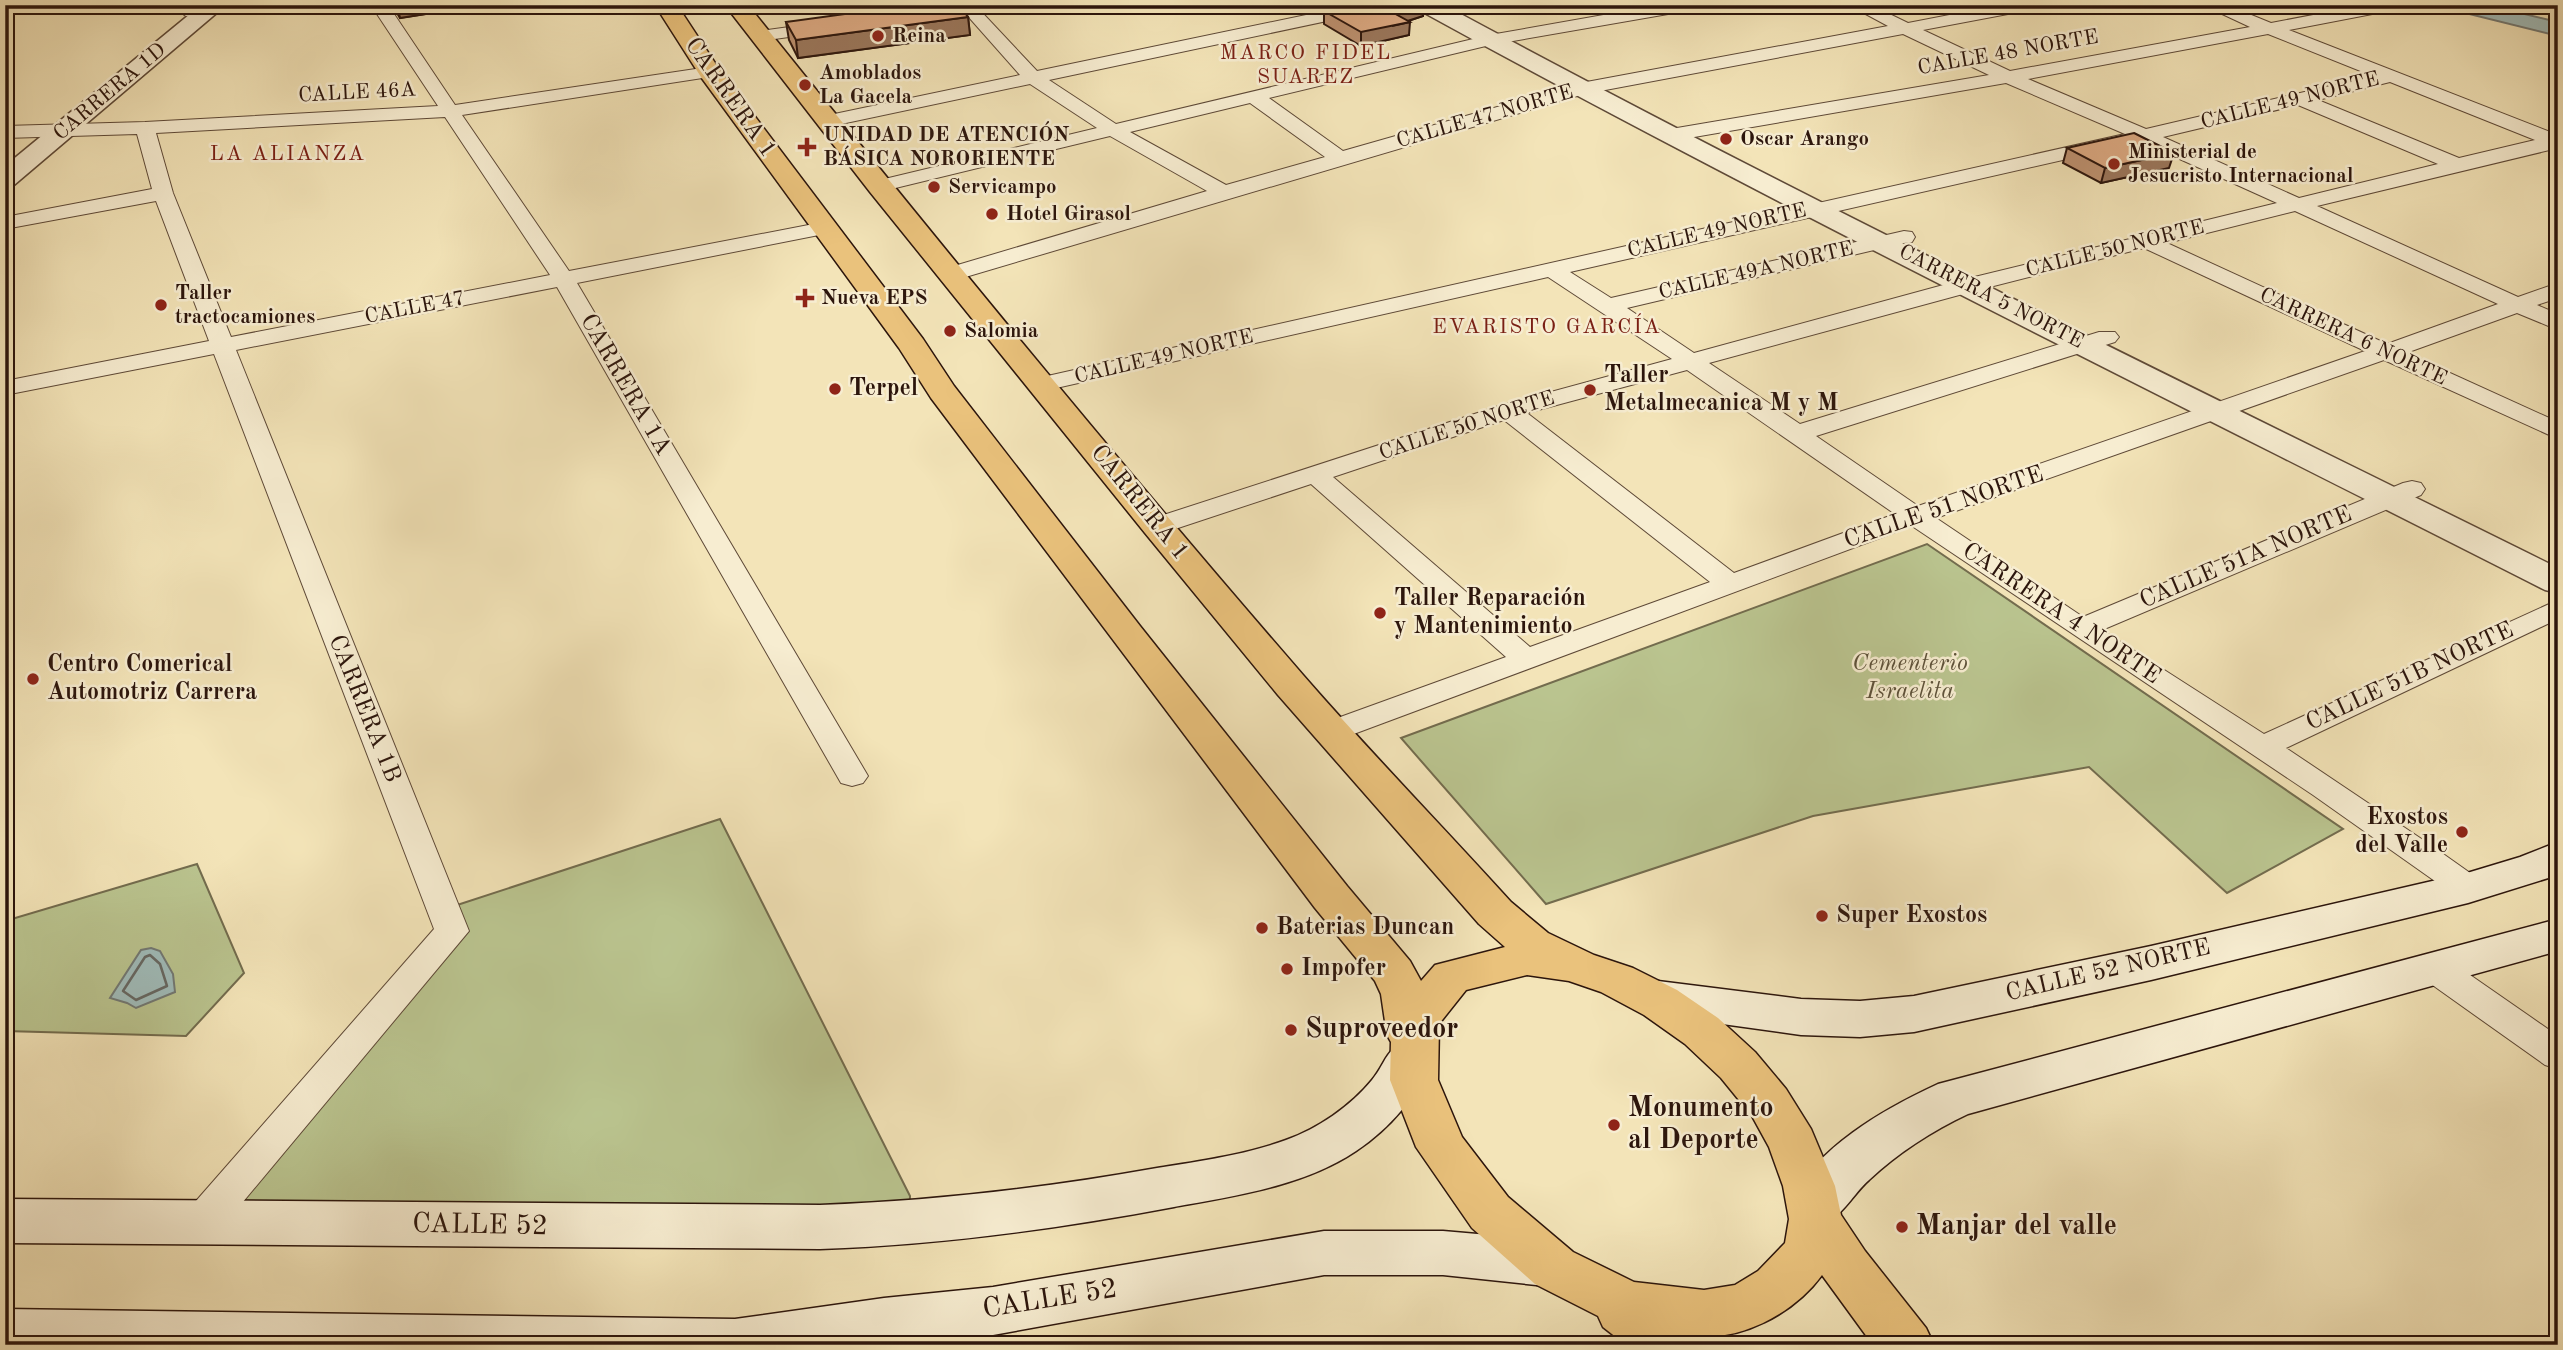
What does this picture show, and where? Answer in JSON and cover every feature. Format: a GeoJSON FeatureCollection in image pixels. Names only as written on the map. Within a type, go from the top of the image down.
{"type":"FeatureCollection","features":[{"type":"Feature","properties":{"kind":"main road","name":"CARRERA 1"},"geometry":{"type":"LineString","coordinates":[[666,5],[709,72],[912,345],[943,391],[1127,634],[1331,897],[1394,973],[1404,994],[1422,1107],[1452,1168],[1498,1223],[1546,1263],[1604,1297]]}},
{"type":"Feature","properties":{"kind":"main road","name":"CARRERA 1"},"geometry":{"type":"LineString","coordinates":[[736,5],[879,186],[1157,526],[1437,851],[1508,926],[1532,945],[1577,965]]}},
{"type":"Feature","properties":{"kind":"main road","name":"CARRERA 5 NORTE"},"geometry":{"type":"LineString","coordinates":[[1427,5],[1499,38]]}},
{"type":"Feature","properties":{"kind":"main road","name":"CARRERA 5 NORTE"},"geometry":{"type":"LineString","coordinates":[[1446,5],[1499,38],[1590,87],[1978,283],[2401,493],[2558,563]]}},
{"type":"Feature","properties":{"kind":"main road","name":"CARRERA 1D"},"geometry":{"type":"LineString","coordinates":[[5,179],[64,131],[201,8]]}},
{"type":"Feature","properties":{"kind":"main road","name":"CARRERA 1D"},"geometry":{"type":"LineString","coordinates":[[5,158],[201,8]]}},
{"type":"Feature","properties":{"kind":"main road","name":"CARRERA 5 NORTE"},"geometry":{"type":"LineString","coordinates":[[2401,493],[2558,582]]}},
{"type":"Feature","properties":{"kind":"main road","name":"CALLE 52 NORTE"},"geometry":{"type":"LineString","coordinates":[[1650,997],[1801,1017],[1860,1019],[1914,1014],[2468,888],[2535,868],[2558,857]]}},
{"type":"Feature","properties":{"kind":"main road"},"geometry":{"type":"LineString","coordinates":[[1604,1297],[1662,1314],[1711,1314],[1746,1306],[1768,1294],[1794,1272],[1812,1243],[1815,1213],[1839,1174],[1889,1131],[1955,1098],[2558,936]]}},
{"type":"Feature","properties":{"kind":"main road"},"geometry":{"type":"LineString","coordinates":[[1411,1047],[1419,1012],[1434,992],[1446,982],[1476,966],[1493,961],[1527,958],[1577,965],[1650,997],[1684,1018],[1716,1043],[1764,1095],[1795,1147],[1815,1213],[1846,1267],[1906,1345]]}},
{"type":"Feature","properties":{"kind":"main road","name":"CALLE 52"},"geometry":{"type":"LineString","coordinates":[[5,1221],[820,1227],[909,1224],[1072,1205],[1235,1175],[1300,1157],[1337,1139],[1389,1094],[1411,1047]]}},
{"type":"Feature","properties":{"kind":"main road","name":"CALLE 52"},"geometry":{"type":"LineString","coordinates":[[5,1333],[142,1340],[735,1344],[884,1322],[993,1311],[1324,1253],[1443,1253],[1546,1263]]}},
{"type":"Feature","properties":{"kind":"main road"},"geometry":{"type":"LineString","coordinates":[[1604,1297],[1669,1345]]}},
{"type":"Feature","properties":{"kind":"street"},"geometry":{"type":"LineString","coordinates":[[201,8],[275,5]]}},
{"type":"Feature","properties":{"kind":"street","name":"CARRERA 1A"},"geometry":{"type":"LineString","coordinates":[[379,5],[564,278],[852,776]]}},
{"type":"Feature","properties":{"kind":"street"},"geometry":{"type":"LineString","coordinates":[[827,121],[1379,5]]}},
{"type":"Feature","properties":{"kind":"street"},"geometry":{"type":"LineString","coordinates":[[879,186],[1499,38],[1691,5]]}},
{"type":"Feature","properties":{"kind":"street"},"geometry":{"type":"LineString","coordinates":[[1857,5],[2008,77],[2148,136],[2558,323]]}},
{"type":"Feature","properties":{"kind":"street","name":"CALLE 47 NORTE"},"geometry":{"type":"LineString","coordinates":[[952,274],[1340,158],[1590,87],[2029,5]]}},
{"type":"Feature","properties":{"kind":"street"},"geometry":{"type":"LineString","coordinates":[[2211,5],[2556,142]]}},
{"type":"Feature","properties":{"kind":"street","name":"CALLE 48 NORTE"},"geometry":{"type":"LineString","coordinates":[[1681,133],[2008,77],[2393,5]]}},
{"type":"Feature","properties":{"kind":"street"},"geometry":{"type":"LineString","coordinates":[[943,11],[973,6],[1032,77],[1111,129],[1224,192]]}},
{"type":"Feature","properties":{"kind":"street"},"geometry":{"type":"LineString","coordinates":[[760,36],[838,25]]}},
{"type":"Feature","properties":{"kind":"street","name":"CALLE 46A"},"geometry":{"type":"LineString","coordinates":[[5,132],[145,128],[450,111],[709,72]]}},
{"type":"Feature","properties":{"kind":"street","name":"CALLE 49 NORTE"},"geometry":{"type":"LineString","coordinates":[[1043,384],[2148,136],[2390,77]]}},
{"type":"Feature","properties":{"kind":"street"},"geometry":{"type":"LineString","coordinates":[[1254,96],[1340,158]]}},
{"type":"Feature","properties":{"kind":"street"},"geometry":{"type":"LineString","coordinates":[[2300,99],[2460,166]]}},
{"type":"Feature","properties":{"kind":"street","name":"CARRERA 1B"},"geometry":{"type":"LineString","coordinates":[[145,128],[163,193],[452,931],[203,1221]]}},
{"type":"Feature","properties":{"kind":"street","name":"CALLE 50 NORTE"},"geometry":{"type":"LineString","coordinates":[[1157,526],[1508,411],[1689,361],[1978,283],[2556,142]]}},
{"type":"Feature","properties":{"kind":"street"},"geometry":{"type":"LineString","coordinates":[[5,223],[163,193]]}},
{"type":"Feature","properties":{"kind":"street","name":"CALLE 47"},"geometry":{"type":"LineString","coordinates":[[5,388],[824,228]]}},
{"type":"Feature","properties":{"kind":"street","name":"CALLE 49A NORTE"},"geometry":{"type":"LineString","coordinates":[[1608,306],[1893,239]]}},
{"type":"Feature","properties":{"kind":"street","name":"CARRERA 6 NORTE"},"geometry":{"type":"LineString","coordinates":[[2148,242],[2558,432]]}},
{"type":"Feature","properties":{"kind":"street","name":"CARRERA 4 NORTE"},"geometry":{"type":"LineString","coordinates":[[1550,269],[1798,433],[1915,516],[2263,747],[2468,888]]}},
{"type":"Feature","properties":{"kind":"street","name":"CALLE 51 NORTE"},"geometry":{"type":"LineString","coordinates":[[1332,731],[1915,516],[2231,408],[2558,290]]}},
{"type":"Feature","properties":{"kind":"street"},"geometry":{"type":"LineString","coordinates":[[1798,433],[2095,341]]}},
{"type":"Feature","properties":{"kind":"street"},"geometry":{"type":"LineString","coordinates":[[1508,411],[1730,584]]}},
{"type":"Feature","properties":{"kind":"street"},"geometry":{"type":"LineString","coordinates":[[1316,475],[1526,659]]}},
{"type":"Feature","properties":{"kind":"street","name":"CALLE 51A NORTE"},"geometry":{"type":"LineString","coordinates":[[2081,628],[2401,493]]}},
{"type":"Feature","properties":{"kind":"street","name":"CALLE 51B NORTE"},"geometry":{"type":"LineString","coordinates":[[2263,747],[2558,608]]}},
{"type":"Feature","properties":{"kind":"street"},"geometry":{"type":"LineString","coordinates":[[2437,970],[2558,1055]]}},
{"type":"Feature","properties":{"kind":"green space","name":"Cementerio Israelita"},"geometry":{"type":"Polygon","coordinates":[[[1927,544],[2343,829],[2227,893],[2089,767],[1813,816],[1546,904],[1401,738],[1927,544]]]}},
{"type":"Feature","properties":{"kind":"green space"},"geometry":{"type":"Polygon","coordinates":[[[720,819],[910,1196],[909,1224],[203,1221],[451,931],[445,909],[720,819]]]}},
{"type":"Feature","properties":{"kind":"green space"},"geometry":{"type":"Polygon","coordinates":[[[197,864],[244,973],[186,1036],[5,1031],[5,921],[197,864]]]}},
{"type":"Feature","properties":{"kind":"water"},"geometry":{"type":"Polygon","coordinates":[[[2433,5],[2487,5],[2558,22],[2558,36],[2433,5]]]}},
{"type":"Feature","properties":{"kind":"water"},"geometry":{"type":"Polygon","coordinates":[[[151,948],[160,951],[173,974],[175,992],[136,1008],[110,998],[141,950],[151,948]]]}},
{"type":"Feature","properties":{"kind":"building"},"geometry":{"type":"Polygon","coordinates":[[[911,5],[959,5],[968,17],[796,40],[786,22],[911,5]]]}},
{"type":"Feature","properties":{"kind":"building"},"geometry":{"type":"Polygon","coordinates":[[[1352,5],[1415,5],[1392,12],[1410,22],[1361,32],[1324,11],[1352,5]]]}},
{"type":"Feature","properties":{"kind":"building"},"geometry":{"type":"Polygon","coordinates":[[[2134,133],[2174,153],[2105,168],[2067,148],[2134,133]]]}},
{"type":"Feature","properties":{"kind":"place","name":"Reina"},"geometry":{"type":"Point","coordinates":[878,36]}},
{"type":"Feature","properties":{"kind":"place","name":"Amoblados La Gacela"},"geometry":{"type":"Point","coordinates":[805,85]}},
{"type":"Feature","properties":{"kind":"place","name":"Oscar Arango"},"geometry":{"type":"Point","coordinates":[1726,139]}},
{"type":"Feature","properties":{"kind":"place","name":"UNIDAD DE ATENCIÓN BÁSICA NORORIENTE"},"geometry":{"type":"Point","coordinates":[807,147]}},
{"type":"Feature","properties":{"kind":"place","name":"Ministerial de Jesucristo Internacional"},"geometry":{"type":"Point","coordinates":[2114,164]}},
{"type":"Feature","properties":{"kind":"place","name":"Servicampo"},"geometry":{"type":"Point","coordinates":[934,187]}},
{"type":"Feature","properties":{"kind":"place","name":"Hotel Girasol"},"geometry":{"type":"Point","coordinates":[992,214]}},
{"type":"Feature","properties":{"kind":"place","name":"Nueva EPS"},"geometry":{"type":"Point","coordinates":[805,298]}},
{"type":"Feature","properties":{"kind":"place","name":"Taller tractocamiones"},"geometry":{"type":"Point","coordinates":[161,305]}},
{"type":"Feature","properties":{"kind":"place","name":"Salomia"},"geometry":{"type":"Point","coordinates":[950,331]}},
{"type":"Feature","properties":{"kind":"place","name":"Terpel"},"geometry":{"type":"Point","coordinates":[835,389]}},
{"type":"Feature","properties":{"kind":"place","name":"Taller Metalmecanica M y M"},"geometry":{"type":"Point","coordinates":[1590,390]}},
{"type":"Feature","properties":{"kind":"place","name":"Taller Reparación y Mantenimiento"},"geometry":{"type":"Point","coordinates":[1380,613]}},
{"type":"Feature","properties":{"kind":"place","name":"Centro Comerical Automotriz Carrera"},"geometry":{"type":"Point","coordinates":[33,679]}},
{"type":"Feature","properties":{"kind":"place","name":"Exostos del Valle"},"geometry":{"type":"Point","coordinates":[2462,832]}},
{"type":"Feature","properties":{"kind":"place","name":"Super Exostos"},"geometry":{"type":"Point","coordinates":[1822,916]}},
{"type":"Feature","properties":{"kind":"place","name":"Baterias Duncan"},"geometry":{"type":"Point","coordinates":[1262,928]}},
{"type":"Feature","properties":{"kind":"place","name":"Impofer"},"geometry":{"type":"Point","coordinates":[1287,969]}},
{"type":"Feature","properties":{"kind":"place","name":"Suproveedor"},"geometry":{"type":"Point","coordinates":[1291,1030]}},
{"type":"Feature","properties":{"kind":"place","name":"Monumento al Deporte"},"geometry":{"type":"Point","coordinates":[1614,1125]}},
{"type":"Feature","properties":{"kind":"place","name":"Manjar del valle"},"geometry":{"type":"Point","coordinates":[1902,1227]}},
{"type":"Feature","properties":{"kind":"district","name":"MARCO FIDEL SUAREZ"},"geometry":{"type":"Point","coordinates":[1306,65]}},
{"type":"Feature","properties":{"kind":"district","name":"LA ALIANZA"},"geometry":{"type":"Point","coordinates":[288,154]}},
{"type":"Feature","properties":{"kind":"district","name":"EVARISTO GARCÍA"},"geometry":{"type":"Point","coordinates":[1547,327]}}]}
